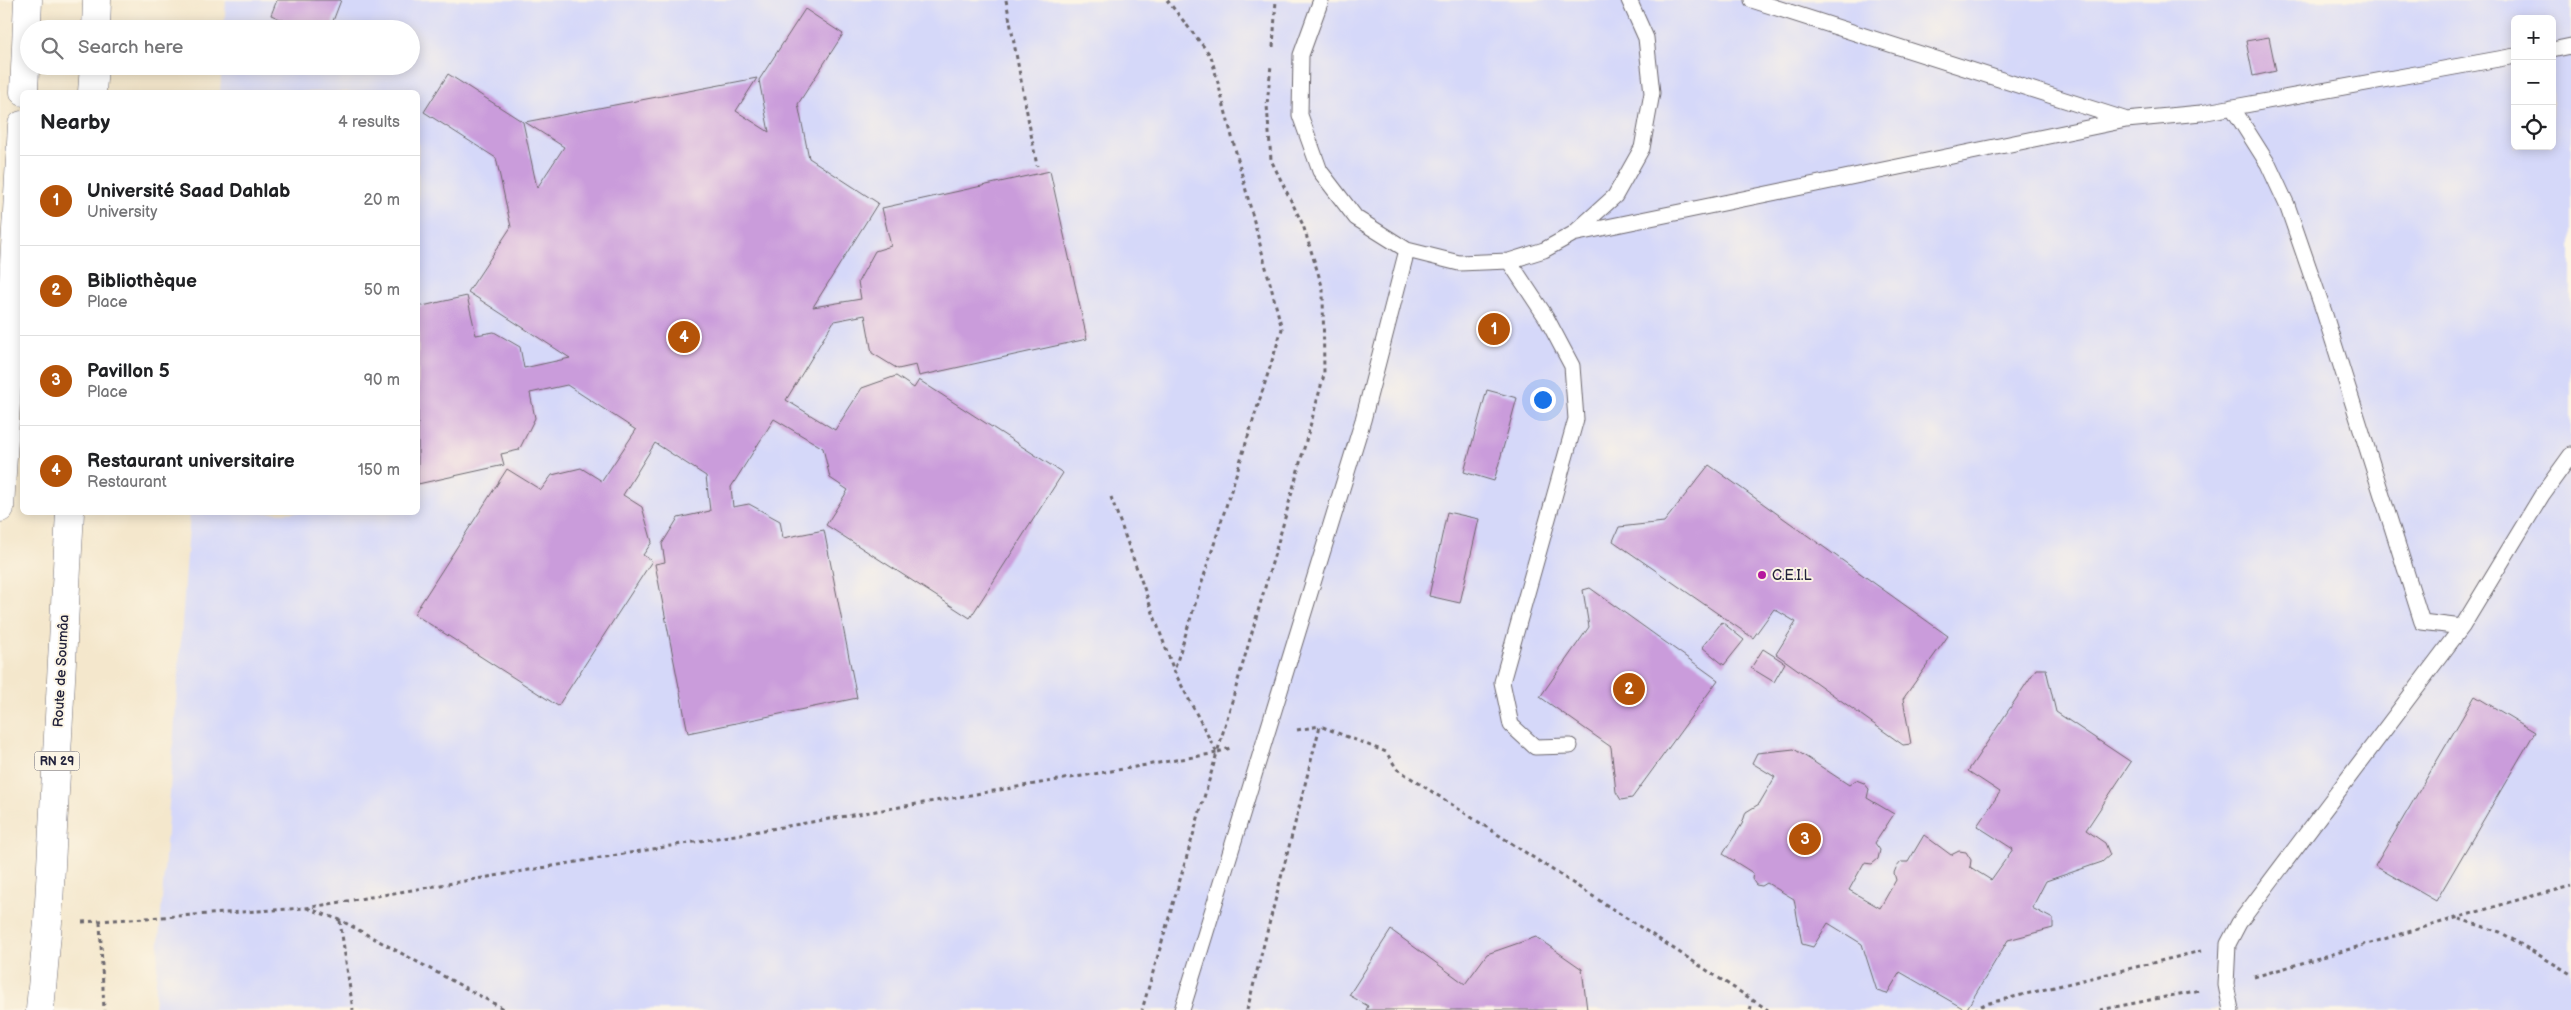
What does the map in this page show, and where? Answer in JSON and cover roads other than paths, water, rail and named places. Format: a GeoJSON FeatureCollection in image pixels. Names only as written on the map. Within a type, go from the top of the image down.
{"type":"FeatureCollection","features":[{"type":"Feature","properties":{"kind":"highway"},"geometry":{"type":"LineString","coordinates":[[27,20],[28,0]]}},
{"type":"Feature","properties":{"kind":"highway"},"geometry":{"type":"LineString","coordinates":[[97,20],[98,0]]}},
{"type":"Feature","properties":{"kind":"highway"},"geometry":{"type":"LineString","coordinates":[[24,90],[25,75]]}},
{"type":"Feature","properties":{"kind":"highway"},"geometry":{"type":"LineString","coordinates":[[92,90],[93,75]]}},
{"type":"Feature","properties":{"kind":"highway"},"geometry":{"type":"LineString","coordinates":[[0,508],[20,160]]}},
{"type":"Feature","properties":{"kind":"highway","name":"Route de Soumâa"},"geometry":{"type":"LineString","coordinates":[[40,1010],[48,922],[70,515]]}},
{"type":"Feature","properties":{"kind":"lane"},"geometry":{"type":"LineString","coordinates":[[1320,0],[1301,55],[1300,115],[1320,171],[1356,218],[1407,250],[1459,263],[1509,261],[1544,250],[1573,234],[1614,196],[1642,148],[1652,93],[1646,38],[1629,0]]}},
{"type":"Feature","properties":{"kind":"lane"},"geometry":{"type":"LineString","coordinates":[[1752,0],[2126,120]]}},
{"type":"Feature","properties":{"kind":"lane"},"geometry":{"type":"LineString","coordinates":[[2556,49],[2571,46]]}},
{"type":"Feature","properties":{"kind":"lane"},"geometry":{"type":"LineString","coordinates":[[1573,234],[2126,120],[2201,113],[2511,57]]}},
{"type":"Feature","properties":{"kind":"lane"},"geometry":{"type":"LineString","coordinates":[[2232,106],[2268,164],[2287,205],[2324,312],[2422,622],[2462,627]]}},
{"type":"Feature","properties":{"kind":"lane"},"geometry":{"type":"LineString","coordinates":[[1182,1010],[1363,420],[1407,250]]}},
{"type":"Feature","properties":{"kind":"lane"},"geometry":{"type":"LineString","coordinates":[[1509,261],[1546,317],[1572,366],[1576,419],[1502,682],[1511,725],[1535,747],[1570,746]]}},
{"type":"Feature","properties":{"kind":"lane"},"geometry":{"type":"LineString","coordinates":[[2231,1010],[2226,985],[2228,944],[2239,923],[2462,627],[2542,495],[2571,455]]}},
{"type":"Feature","properties":{"kind":"place","name":"Université Saad Dahlab"},"geometry":{"type":"Point","coordinates":[1494,329]}},
{"type":"Feature","properties":{"kind":"place","name":"Restaurant universitaire"},"geometry":{"type":"Point","coordinates":[684,337]}},
{"type":"Feature","properties":{"kind":"place","name":"C.E.I.L"},"geometry":{"type":"Point","coordinates":[1762,575]}},
{"type":"Feature","properties":{"kind":"place","name":"Bibliothèque"},"geometry":{"type":"Point","coordinates":[1629,689]}},
{"type":"Feature","properties":{"kind":"place","name":"Pavillon 5"},"geometry":{"type":"Point","coordinates":[1805,839]}}]}
